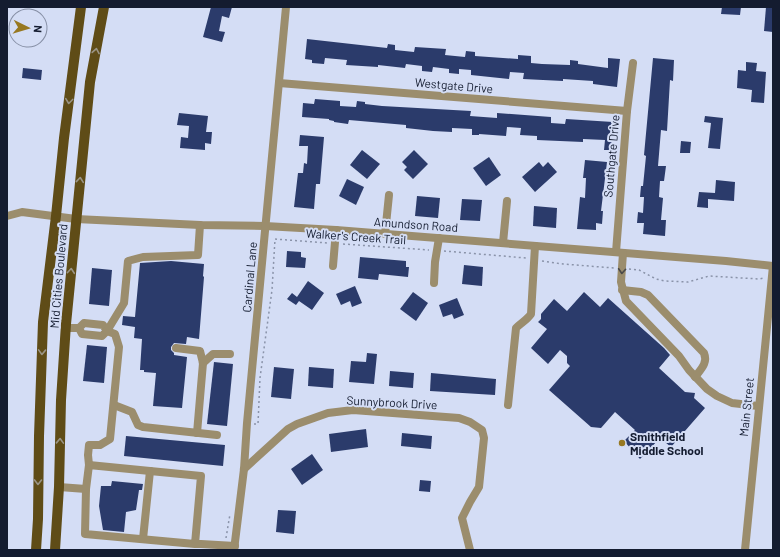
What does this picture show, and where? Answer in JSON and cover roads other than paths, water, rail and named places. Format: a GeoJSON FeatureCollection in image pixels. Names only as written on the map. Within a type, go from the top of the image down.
{"type":"FeatureCollection","features":[{"type":"Feature","properties":{"kind":"main road","name":"Mid Cities Boulevard"},"geometry":{"type":"LineString","coordinates":[[36,550],[43,322],[81,7]]}},
{"type":"Feature","properties":{"kind":"main road","name":"Mid Cities Boulevard"},"geometry":{"type":"LineString","coordinates":[[56,550],[61,400],[66,328],[90,82],[104,7]]}},
{"type":"Feature","properties":{"kind":"street","name":"Cardinal Lane"},"geometry":{"type":"LineString","coordinates":[[234,548],[244,469],[286,7]]}},
{"type":"Feature","properties":{"kind":"street","name":"Southgate Drive"},"geometry":{"type":"LineString","coordinates":[[622,290],[622,269],[619,252],[627,111],[633,63]]}},
{"type":"Feature","properties":{"kind":"street","name":"Westgate Drive"},"geometry":{"type":"LineString","coordinates":[[279,83],[627,111]]}},
{"type":"Feature","properties":{"kind":"street"},"geometry":{"type":"LineString","coordinates":[[386,234],[389,195]]}},
{"type":"Feature","properties":{"kind":"street"},"geometry":{"type":"LineString","coordinates":[[503,243],[507,201]]}},
{"type":"Feature","properties":{"kind":"street","name":"Amundson Road"},"geometry":{"type":"LineString","coordinates":[[7,216],[22,212],[76,219],[336,230],[619,252],[773,266]]}},
{"type":"Feature","properties":{"kind":"street"},"geometry":{"type":"LineString","coordinates":[[66,328],[79,328],[82,334],[102,336],[107,331],[124,303],[128,261],[143,257],[198,255],[200,225]]}},
{"type":"Feature","properties":{"kind":"street"},"geometry":{"type":"LineString","coordinates":[[333,266],[336,230]]}},
{"type":"Feature","properties":{"kind":"street"},"geometry":{"type":"LineString","coordinates":[[434,283],[439,238]]}},
{"type":"Feature","properties":{"kind":"street"},"geometry":{"type":"LineString","coordinates":[[508,405],[516,328],[528,319],[531,314],[535,246]]}},
{"type":"Feature","properties":{"kind":"street","name":"Main Street"},"geometry":{"type":"LineString","coordinates":[[745,550],[773,266]]}},
{"type":"Feature","properties":{"kind":"street"},"geometry":{"type":"LineString","coordinates":[[695,377],[705,364],[704,353],[648,295],[641,292],[622,290],[626,301],[679,356],[689,370],[695,377],[707,389],[717,396],[732,403],[758,406]]}},
{"type":"Feature","properties":{"kind":"street"},"geometry":{"type":"LineString","coordinates":[[107,331],[115,334],[120,346],[114,405],[110,440],[100,445],[89,445],[85,534],[234,548]]}},
{"type":"Feature","properties":{"kind":"street"},"geometry":{"type":"LineString","coordinates":[[176,348],[200,351],[203,363],[197,433]]}},
{"type":"Feature","properties":{"kind":"street"},"geometry":{"type":"LineString","coordinates":[[203,363],[214,354],[230,354]]}},
{"type":"Feature","properties":{"kind":"street"},"geometry":{"type":"LineString","coordinates":[[114,405],[132,412],[138,425],[143,428],[217,434]]}},
{"type":"Feature","properties":{"kind":"street","name":"Sunnybrook Drive"},"geometry":{"type":"LineString","coordinates":[[244,469],[288,430],[298,424],[328,413],[353,410],[459,418],[470,422],[482,430],[484,438],[479,487],[462,518],[470,550]]}},
{"type":"Feature","properties":{"kind":"street"},"geometry":{"type":"LineString","coordinates":[[89,465],[201,476],[195,544]]}},
{"type":"Feature","properties":{"kind":"street"},"geometry":{"type":"LineString","coordinates":[[143,539],[150,471]]}},
{"type":"Feature","properties":{"kind":"street"},"geometry":{"type":"LineString","coordinates":[[59,487],[86,489]]}},
{"type":"Feature","properties":{"kind":"place","name":"Smithfield Middle School"},"geometry":{"type":"Point","coordinates":[622,443]}}]}
